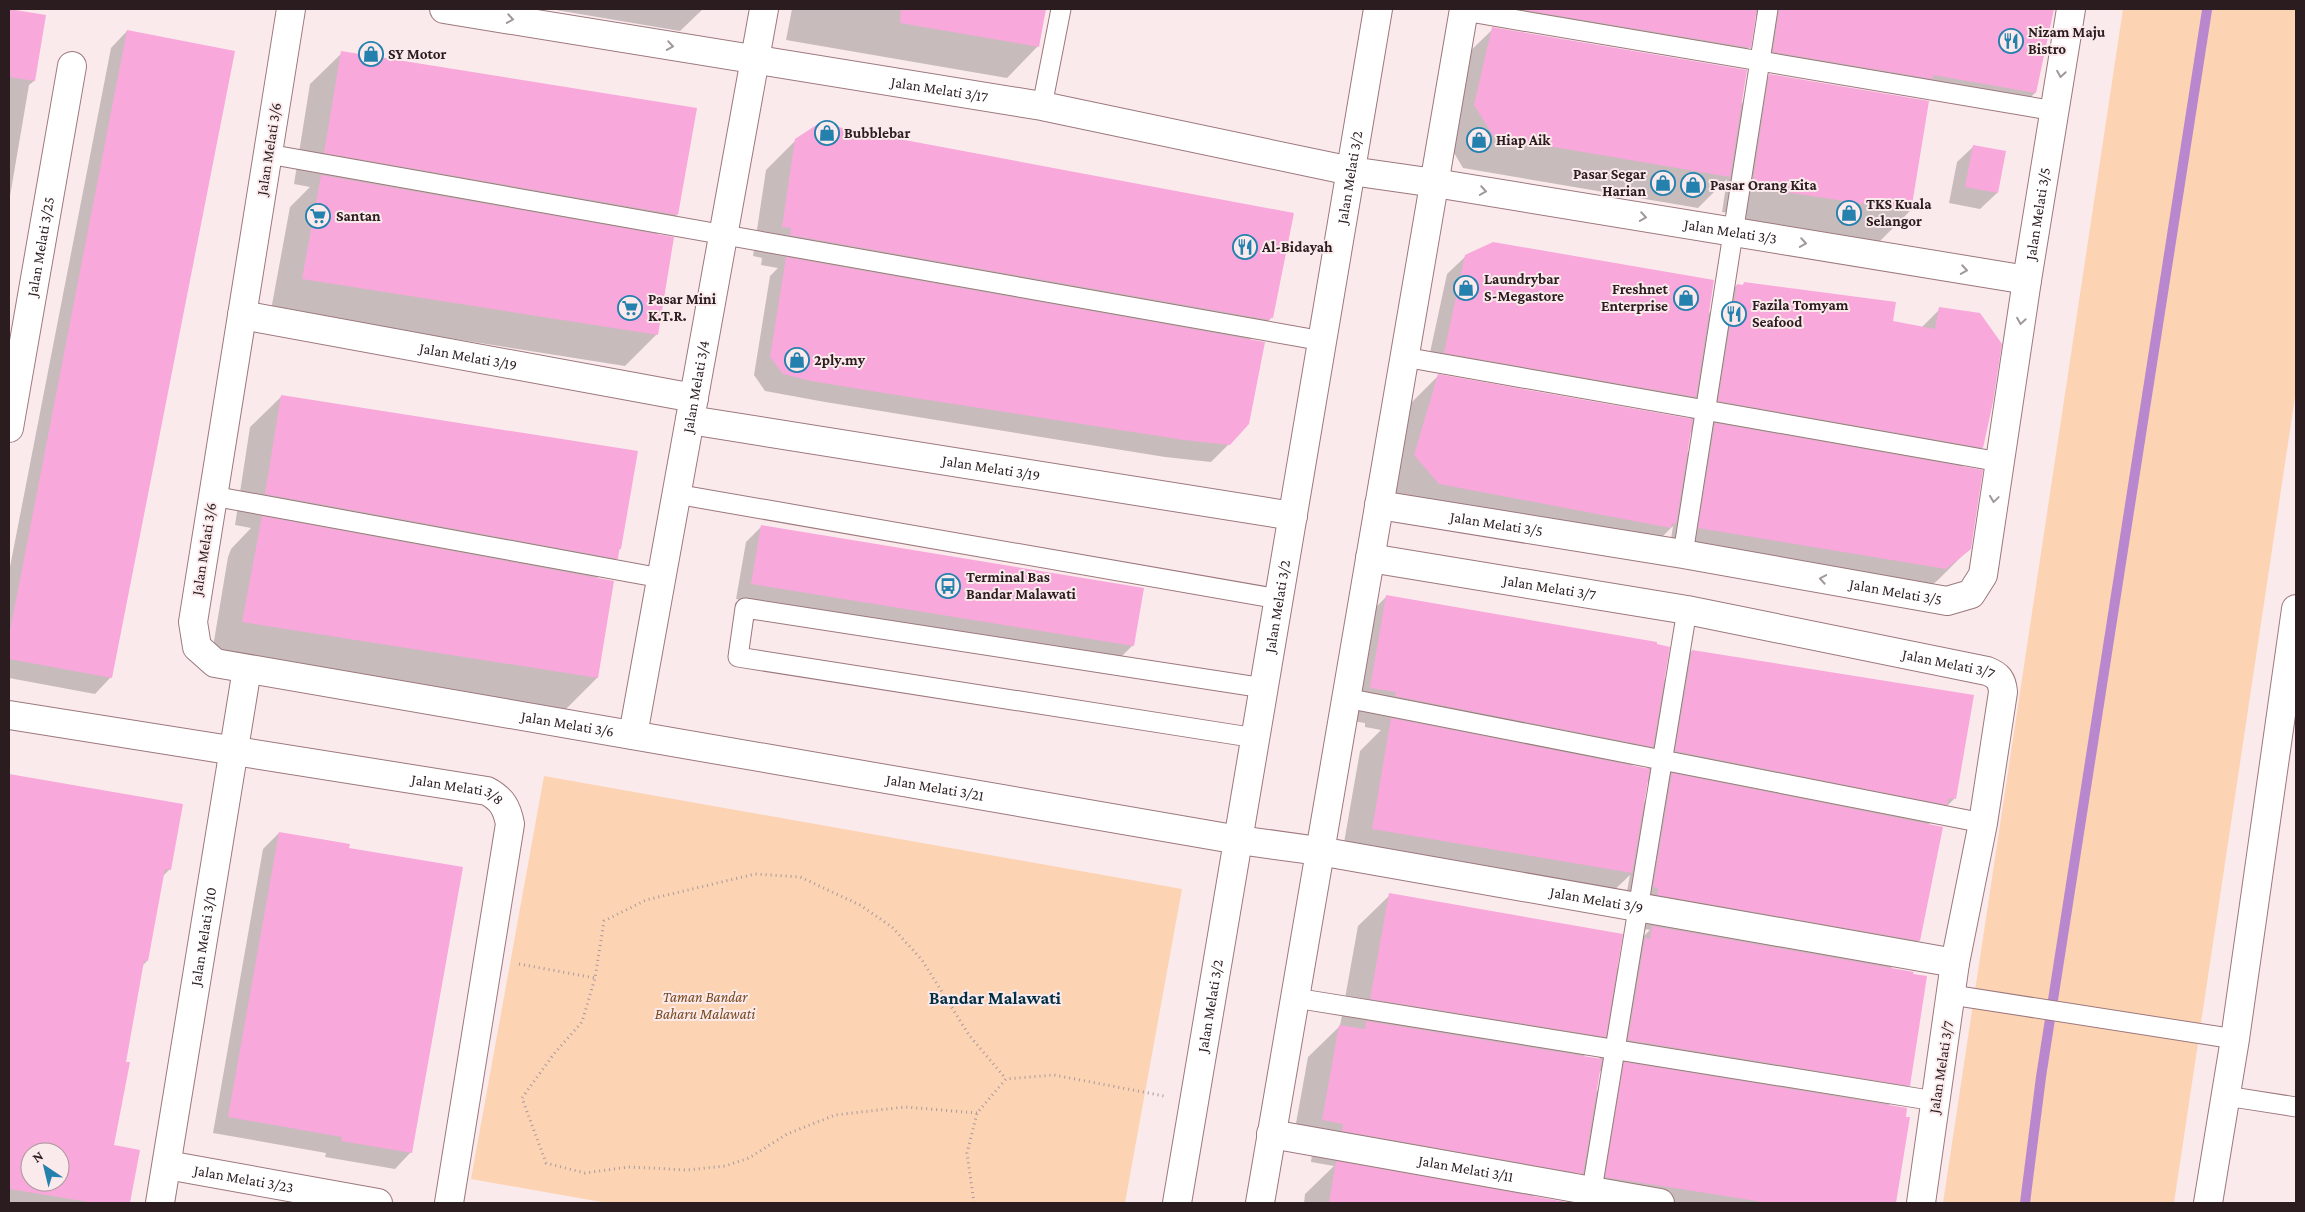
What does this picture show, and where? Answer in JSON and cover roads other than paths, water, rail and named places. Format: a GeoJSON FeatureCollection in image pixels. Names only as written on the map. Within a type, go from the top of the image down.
{"type":"FeatureCollection","features":[{"type":"Feature","properties":{"kind":"street","name":"Jalan Melati 3/6"},"geometry":{"type":"LineString","coordinates":[[291,9],[193,622],[197,647],[215,663],[633,735]]}},
{"type":"Feature","properties":{"kind":"street","name":"Jalan Melati 3/17"},"geometry":{"type":"LineString","coordinates":[[449,9],[1042,106],[1351,171],[1434,183]]}},
{"type":"Feature","properties":{"kind":"street","name":"Jalan Melati 3/4"},"geometry":{"type":"LineString","coordinates":[[633,735],[764,9]]}},
{"type":"Feature","properties":{"kind":"street","name":"Jalan Melati 3/2"},"geometry":{"type":"LineString","coordinates":[[1177,1203],[1378,9]]}},
{"type":"Feature","properties":{"kind":"street","name":"Jalan Melati 3/5"},"geometry":{"type":"LineString","coordinates":[[1379,505],[1683,554],[1947,601],[1971,594],[1983,575],[2027,280],[2072,9]]}},
{"type":"Feature","properties":{"kind":"street"},"geometry":{"type":"LineString","coordinates":[[1260,1203],[1464,10]]}},
{"type":"Feature","properties":{"kind":"street","name":"Jalan Melati 3/25"},"geometry":{"type":"LineString","coordinates":[[9,428],[72,66]]}},
{"type":"Feature","properties":{"kind":"street","name":"Jalan Melati 3/3"},"geometry":{"type":"LineString","coordinates":[[1434,183],[2027,280]]}},
{"type":"Feature","properties":{"kind":"street","name":"Jalan Melati 3/19"},"geometry":{"type":"LineString","coordinates":[[242,315],[692,409],[1294,516]]}},
{"type":"Feature","properties":{"kind":"street","name":"Jalan Melati 3/7"},"geometry":{"type":"LineString","coordinates":[[1370,558],[1687,610],[1987,670],[1996,674],[2002,682],[2003,692],[1982,822],[1955,964],[1961,997],[1935,1101],[1921,1203]]}},
{"type":"Feature","properties":{"kind":"street"},"geometry":{"type":"LineString","coordinates":[[2208,1203],[2289,708],[2296,609]]}},
{"type":"Feature","properties":{"kind":"street","name":"Jalan Melati 3/10"},"geometry":{"type":"LineString","coordinates":[[160,1203],[235,752],[247,669]]}},
{"type":"Feature","properties":{"kind":"street","name":"Jalan Melati 3/8"},"geometry":{"type":"LineString","coordinates":[[9,715],[487,791],[504,804],[510,824],[449,1203]]}},
{"type":"Feature","properties":{"kind":"street","name":"Jalan Melati 3/21"},"geometry":{"type":"LineString","coordinates":[[633,735],[1239,840]]}},
{"type":"Feature","properties":{"kind":"street","name":"Jalan Melati 3/9"},"geometry":{"type":"LineString","coordinates":[[1239,840],[1319,851],[1955,964]]}},
{"type":"Feature","properties":{"kind":"street","name":"Jalan Melati 3/11"},"geometry":{"type":"LineString","coordinates":[[1272,1134],[1591,1197],[1660,1203]]}},
{"type":"Feature","properties":{"kind":"street","name":"Jalan Melati 3/23"},"geometry":{"type":"LineString","coordinates":[[167,1165],[378,1203]]}},
{"type":"Feature","properties":{"kind":"lane"},"geometry":{"type":"LineString","coordinates":[[1042,106],[1060,9]]}},
{"type":"Feature","properties":{"kind":"lane"},"geometry":{"type":"LineString","coordinates":[[1683,554],[1768,9]]}},
{"type":"Feature","properties":{"kind":"lane"},"geometry":{"type":"LineString","coordinates":[[1464,10],[1759,62],[2055,111]]}},
{"type":"Feature","properties":{"kind":"lane"},"geometry":{"type":"LineString","coordinates":[[268,154],[1323,341]]}},
{"type":"Feature","properties":{"kind":"lane"},"geometry":{"type":"LineString","coordinates":[[1404,358],[2000,462]]}},
{"type":"Feature","properties":{"kind":"lane"},"geometry":{"type":"LineString","coordinates":[[676,494],[1280,599]]}},
{"type":"Feature","properties":{"kind":"lane"},"geometry":{"type":"LineString","coordinates":[[213,496],[661,578]]}},
{"type":"Feature","properties":{"kind":"lane"},"geometry":{"type":"LineString","coordinates":[[1256,738],[738,656],[745,608],[1264,688]]}},
{"type":"Feature","properties":{"kind":"lane"},"geometry":{"type":"LineString","coordinates":[[1591,1197],[1687,610]]}},
{"type":"Feature","properties":{"kind":"lane"},"geometry":{"type":"LineString","coordinates":[[1346,698],[1982,822]]}},
{"type":"Feature","properties":{"kind":"lane"},"geometry":{"type":"LineString","coordinates":[[1961,997],[2235,1039]]}},
{"type":"Feature","properties":{"kind":"lane"},"geometry":{"type":"LineString","coordinates":[[1295,998],[1935,1101]]}},
{"type":"Feature","properties":{"kind":"lane"},"geometry":{"type":"LineString","coordinates":[[2226,1096],[2296,1107]]}},
{"type":"Feature","properties":{"kind":"waterway"},"geometry":{"type":"LineString","coordinates":[[2025,1203],[2041,1077],[2207,10]]}},
{"type":"Feature","properties":{"kind":"place","name":"Nizam Maju Bistro"},"geometry":{"type":"Point","coordinates":[2011,41]}},
{"type":"Feature","properties":{"kind":"place","name":"SY Motor"},"geometry":{"type":"Point","coordinates":[371,54]}},
{"type":"Feature","properties":{"kind":"place","name":"Bubblebar"},"geometry":{"type":"Point","coordinates":[827,133]}},
{"type":"Feature","properties":{"kind":"place","name":"Hiap Aik"},"geometry":{"type":"Point","coordinates":[1479,140]}},
{"type":"Feature","properties":{"kind":"place","name":"Pasar Segar Harian"},"geometry":{"type":"Point","coordinates":[1663,183]}},
{"type":"Feature","properties":{"kind":"place","name":"Pasar Orang Kita"},"geometry":{"type":"Point","coordinates":[1693,185]}},
{"type":"Feature","properties":{"kind":"place","name":"TKS Kuala Selangor"},"geometry":{"type":"Point","coordinates":[1849,213]}},
{"type":"Feature","properties":{"kind":"place","name":"Santan"},"geometry":{"type":"Point","coordinates":[318,216]}},
{"type":"Feature","properties":{"kind":"place","name":"Al-Bidayah"},"geometry":{"type":"Point","coordinates":[1245,247]}},
{"type":"Feature","properties":{"kind":"place","name":"Laundrybar S-Megastore"},"geometry":{"type":"Point","coordinates":[1466,288]}},
{"type":"Feature","properties":{"kind":"place","name":"Freshnet Enterprise"},"geometry":{"type":"Point","coordinates":[1686,298]}},
{"type":"Feature","properties":{"kind":"place","name":"Pasar Mini K.T.R."},"geometry":{"type":"Point","coordinates":[630,308]}},
{"type":"Feature","properties":{"kind":"place","name":"Fazila Tomyam Seafood"},"geometry":{"type":"Point","coordinates":[1734,314]}},
{"type":"Feature","properties":{"kind":"place","name":"2ply.my"},"geometry":{"type":"Point","coordinates":[797,360]}},
{"type":"Feature","properties":{"kind":"place","name":"Terminal Bas Bandar Malawati"},"geometry":{"type":"Point","coordinates":[948,586]}},
{"type":"Feature","properties":{"kind":"district","name":"Bandar Malawati"},"geometry":{"type":"Point","coordinates":[995,998]}},
{"type":"Feature","properties":{"kind":"park label","name":"Taman Bandar Baharu Malawati"},"geometry":{"type":"Point","coordinates":[705,1006]}}]}
